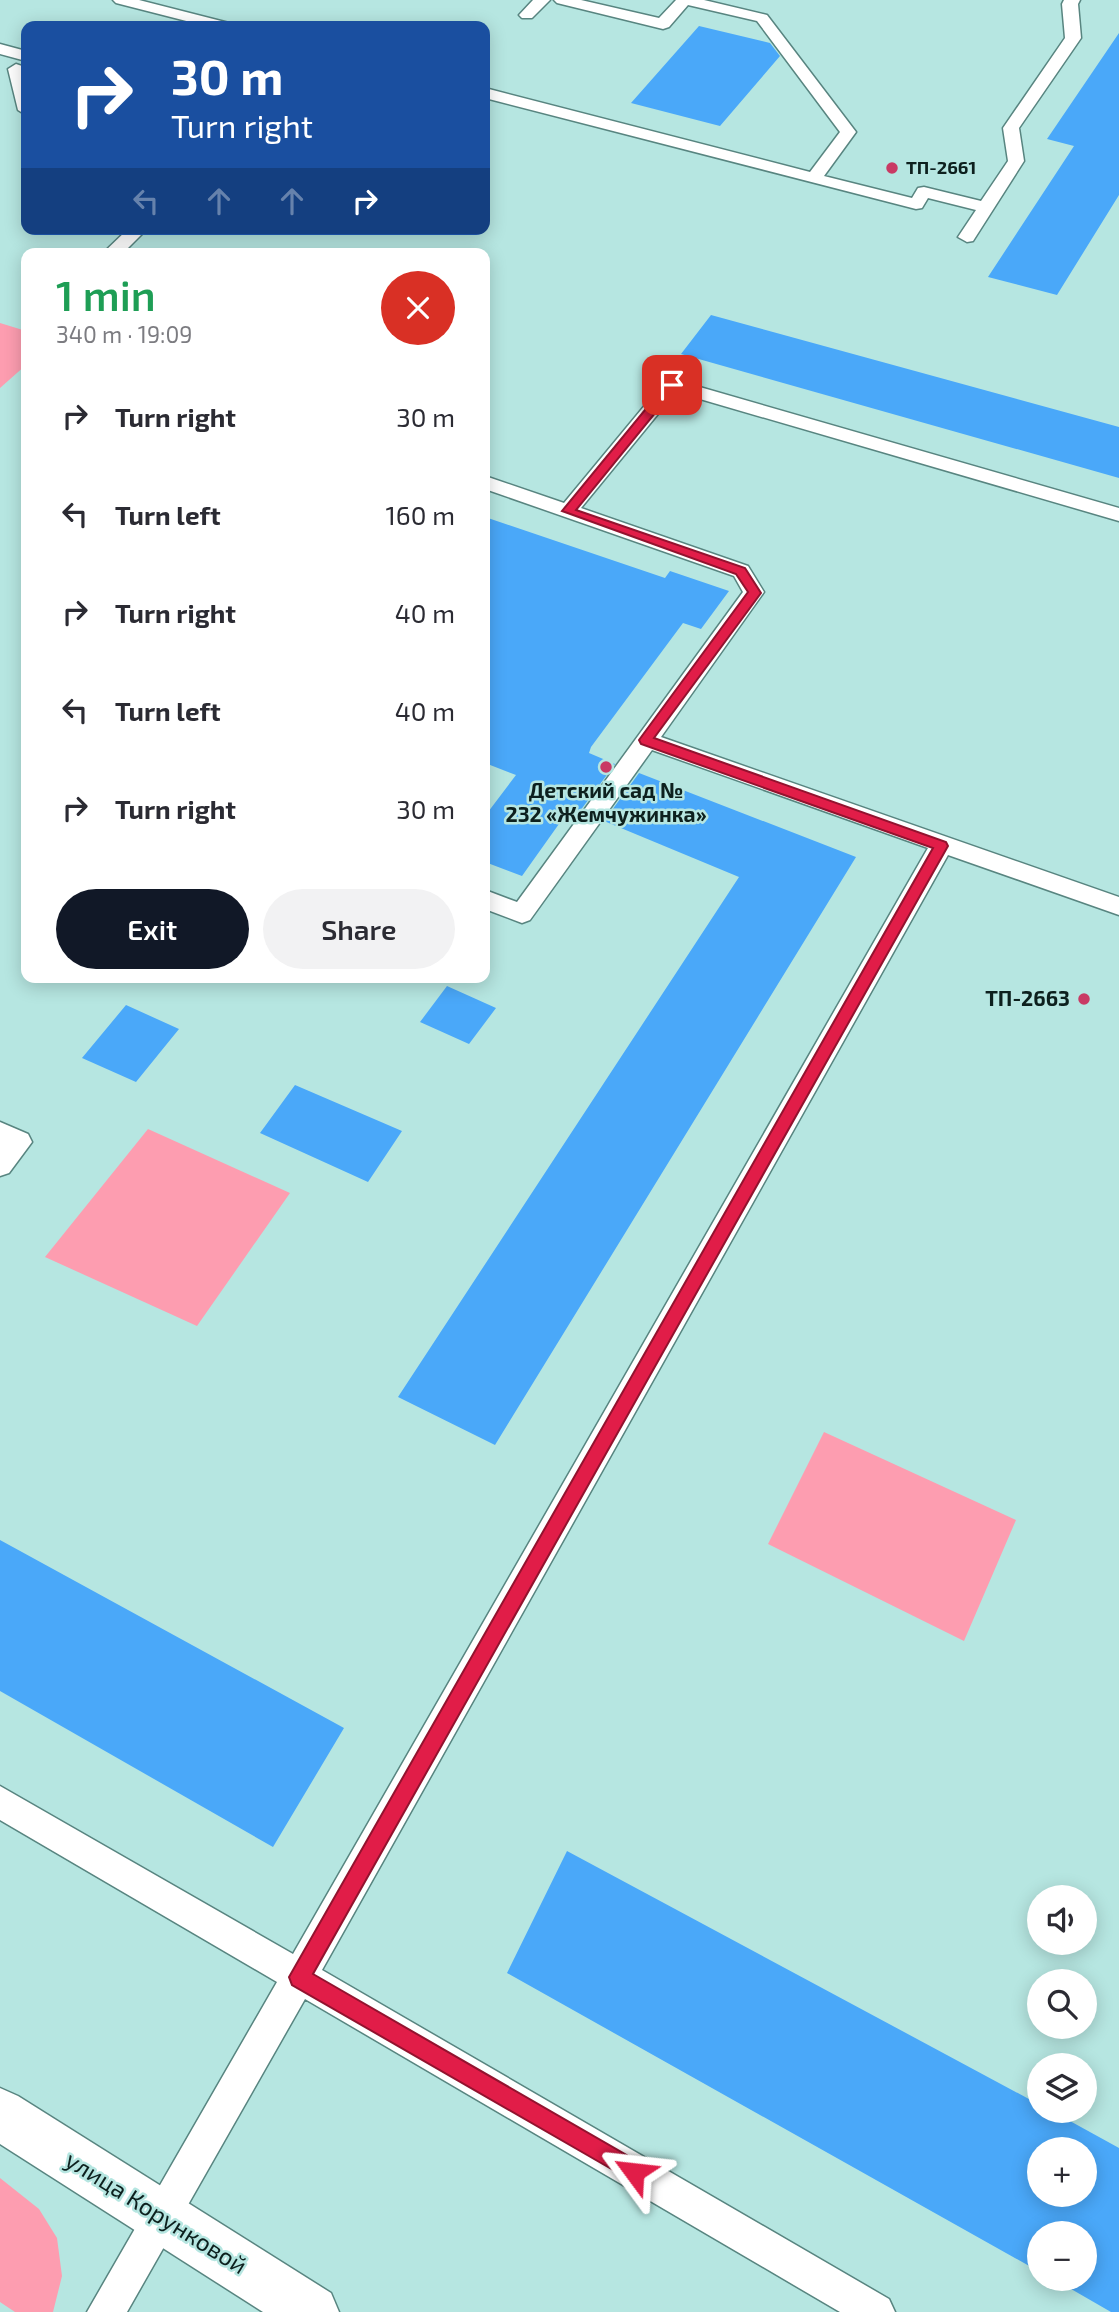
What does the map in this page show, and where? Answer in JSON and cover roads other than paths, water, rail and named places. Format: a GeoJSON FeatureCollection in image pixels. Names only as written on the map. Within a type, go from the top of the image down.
{"type":"FeatureCollection","features":[{"type":"Feature","properties":{"kind":"street","name":"улица Корунковой"},"geometry":{"type":"LineString","coordinates":[[0,2114],[312,2312]]}},
{"type":"Feature","properties":{"kind":"lane"},"geometry":{"type":"LineString","coordinates":[[121,0],[203,21]]}},
{"type":"Feature","properties":{"kind":"lane"},"geometry":{"type":"LineString","coordinates":[[527,15],[542,0]]}},
{"type":"Feature","properties":{"kind":"lane"},"geometry":{"type":"LineString","coordinates":[[562,0],[663,24],[684,0],[762,18],[848,132],[814,178]]}},
{"type":"Feature","properties":{"kind":"lane"},"geometry":{"type":"LineString","coordinates":[[967,237],[1016,160],[1011,128],[1073,38],[1070,4],[1072,0]]}},
{"type":"Feature","properties":{"kind":"lane"},"geometry":{"type":"LineString","coordinates":[[0,49],[21,61]]}},
{"type":"Feature","properties":{"kind":"lane"},"geometry":{"type":"LineString","coordinates":[[0,80],[21,64]]}},
{"type":"Feature","properties":{"kind":"lane"},"geometry":{"type":"LineString","coordinates":[[490,94],[916,204],[924,192],[986,208]]}},
{"type":"Feature","properties":{"kind":"lane"},"geometry":{"type":"LineString","coordinates":[[117,248],[132,235]]}},
{"type":"Feature","properties":{"kind":"lane"},"geometry":{"type":"LineString","coordinates":[[568,511],[672,385],[1119,514]]}},
{"type":"Feature","properties":{"kind":"lane"},"geometry":{"type":"LineString","coordinates":[[490,484],[741,571],[754,593],[522,914],[490,901]]}},
{"type":"Feature","properties":{"kind":"lane"},"geometry":{"type":"LineString","coordinates":[[646,740],[941,846],[1119,906]]}},
{"type":"Feature","properties":{"kind":"lane"},"geometry":{"type":"LineString","coordinates":[[106,2312],[941,846]]}},
{"type":"Feature","properties":{"kind":"lane"},"geometry":{"type":"LineString","coordinates":[[0,1133],[19,1142],[0,1165]]}},
{"type":"Feature","properties":{"kind":"lane"},"geometry":{"type":"LineString","coordinates":[[0,1802],[876,2312]]}},
{"type":"Feature","properties":{"kind":"place","name":"ТП-2661"},"geometry":{"type":"Point","coordinates":[892,168]}},
{"type":"Feature","properties":{"kind":"place","name":"Детский сад № 232 «Жемчужинка»"},"geometry":{"type":"Point","coordinates":[606,767]}},
{"type":"Feature","properties":{"kind":"place","name":"ТП-2663"},"geometry":{"type":"Point","coordinates":[1084,999]}}]}
